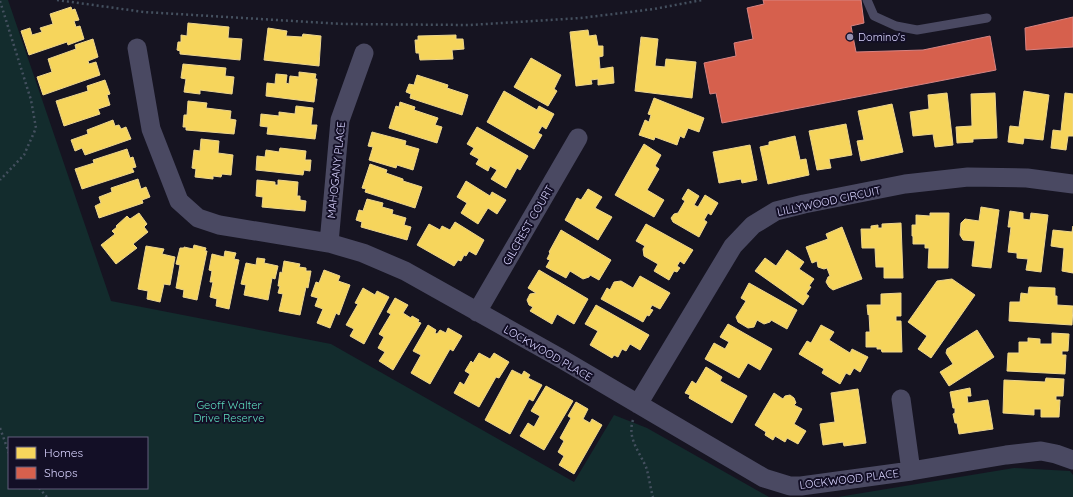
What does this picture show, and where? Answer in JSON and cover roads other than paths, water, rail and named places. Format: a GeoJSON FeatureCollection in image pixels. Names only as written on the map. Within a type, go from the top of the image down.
{"type":"FeatureCollection","features":[{"type":"Feature","properties":{"kind":"street","name":"LOCKWOOD PLACE"},"geometry":{"type":"LineString","coordinates":[[138,48],[151,129],[179,201],[198,218],[220,225],[329,243],[363,253],[405,271],[560,358],[764,478],[790,486],[800,486],[1041,451],[1072,457]]}},
{"type":"Feature","properties":{"kind":"street","name":"MAHOGANY PLACE"},"geometry":{"type":"LineString","coordinates":[[329,243],[340,120],[364,53]]}},
{"type":"Feature","properties":{"kind":"street","name":"GILCREST COURT"},"geometry":{"type":"LineString","coordinates":[[477,312],[578,138]]}},
{"type":"Feature","properties":{"kind":"street","name":"LILLYWOOD CIRCUIT"},"geometry":{"type":"LineString","coordinates":[[638,404],[733,246],[753,225],[776,211],[905,184],[968,177],[1027,178],[1073,184]]}},
{"type":"Feature","properties":{"kind":"street"},"geometry":{"type":"LineString","coordinates":[[901,399],[911,471]]}},
{"type":"Feature","properties":{"kind":"lane"},"geometry":{"type":"LineString","coordinates":[[867,0],[874,16],[896,26],[917,30],[987,18]]}},
{"type":"Feature","properties":{"kind":"place","name":"Domino's"},"geometry":{"type":"Point","coordinates":[850,37]}},
{"type":"Feature","properties":{"kind":"park label","name":"Geoff Walter Drive Reserve"},"geometry":{"type":"Point","coordinates":[229,411]}}]}
